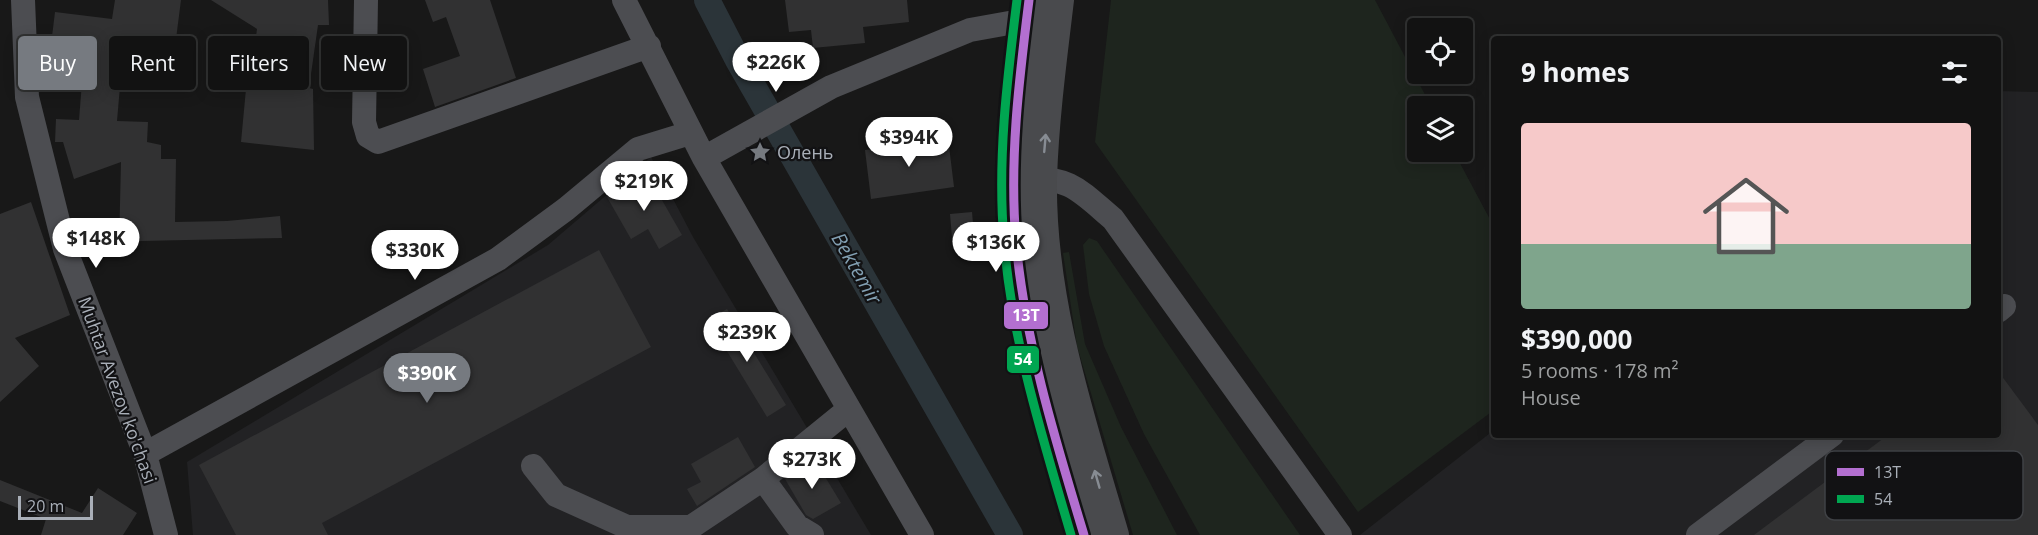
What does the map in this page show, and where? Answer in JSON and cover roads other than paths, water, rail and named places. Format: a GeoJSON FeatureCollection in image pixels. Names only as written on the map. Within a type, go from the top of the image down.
{"type":"FeatureCollection","features":[{"type":"Feature","properties":{"kind":"main road"},"geometry":{"type":"LineString","coordinates":[[1028,10],[1013,178],[1016,241],[1034,360],[1084,535]]}},
{"type":"Feature","properties":{"kind":"main road"},"geometry":{"type":"LineString","coordinates":[[1057,10],[1042,177],[1046,247],[1064,359],[1114,535]]}},
{"type":"Feature","properties":{"kind":"street","name":"Muhtar Avezov ko'chasi"},"geometry":{"type":"LineString","coordinates":[[23,0],[27,97],[66,249],[146,454],[166,535]]}},
{"type":"Feature","properties":{"kind":"street"},"geometry":{"type":"LineString","coordinates":[[366,0],[364,122],[368,136],[378,142],[649,45]]}},
{"type":"Feature","properties":{"kind":"street"},"geometry":{"type":"LineString","coordinates":[[624,0],[649,45],[690,133],[922,535]]}},
{"type":"Feature","properties":{"kind":"street"},"geometry":{"type":"LineString","coordinates":[[704,158],[831,87],[970,30],[1028,10],[1057,10]]}},
{"type":"Feature","properties":{"kind":"street"},"geometry":{"type":"LineString","coordinates":[[146,454],[498,259],[566,209],[638,149],[690,133]]}},
{"type":"Feature","properties":{"kind":"street"},"geometry":{"type":"LineString","coordinates":[[1013,178],[1042,177],[1072,185],[1113,219],[1340,535]]}},
{"type":"Feature","properties":{"kind":"street"},"geometry":{"type":"LineString","coordinates":[[533,466],[556,495],[627,527],[691,527],[763,479],[849,409]]}},
{"type":"Feature","properties":{"kind":"street"},"geometry":{"type":"LineString","coordinates":[[1698,535],[1828,438]]}},
{"type":"Feature","properties":{"kind":"street"},"geometry":{"type":"LineString","coordinates":[[763,479],[797,525],[812,535]]}},
{"type":"Feature","properties":{"kind":"waterway","name":"Bektemir"},"geometry":{"type":"LineString","coordinates":[[707,0],[738,60],[1010,535]]}},
{"type":"Feature","properties":{"kind":"place","name":"Олень"},"geometry":{"type":"Point","coordinates":[760,152]}}]}
